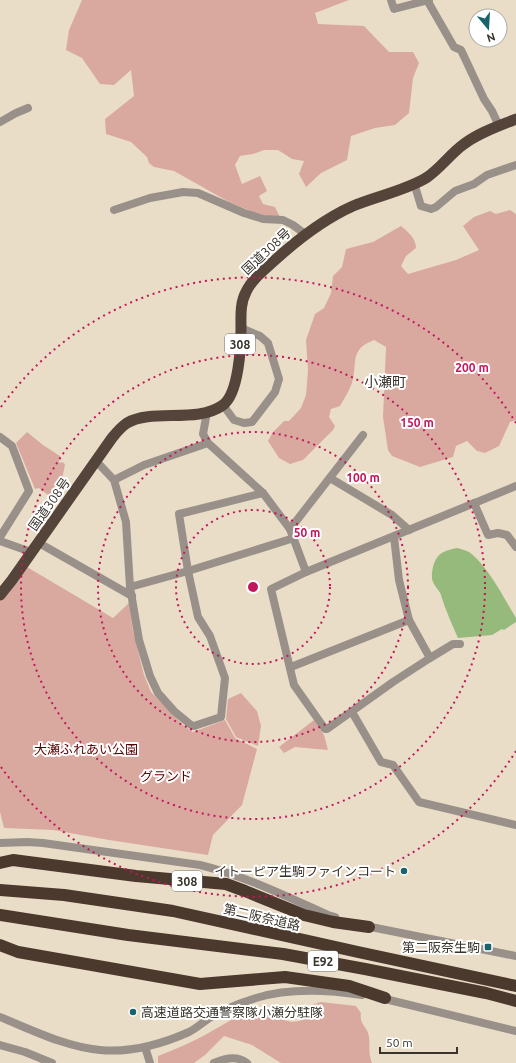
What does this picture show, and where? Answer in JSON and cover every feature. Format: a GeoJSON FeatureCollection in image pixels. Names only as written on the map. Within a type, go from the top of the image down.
{"type":"FeatureCollection","features":[{"type":"Feature","properties":{"kind":"highway","name":"国道308号"},"geometry":{"type":"LineString","coordinates":[[0,595],[118,431],[126,424],[133,420],[207,412],[223,405],[231,395],[235,385],[242,303],[249,286],[260,273],[305,234],[352,207],[414,183],[431,174],[464,144],[484,132],[516,119]]}},
{"type":"Feature","properties":{"kind":"highway","name":"308"},"geometry":{"type":"LineString","coordinates":[[0,863],[13,860],[115,874],[226,884],[304,915],[333,922],[369,927]]}},
{"type":"Feature","properties":{"kind":"highway","name":"第二阪奈道路"},"geometry":{"type":"LineString","coordinates":[[0,890],[64,895],[173,911],[516,986]]}},
{"type":"Feature","properties":{"kind":"highway","name":"E92"},"geometry":{"type":"LineString","coordinates":[[0,915],[128,935],[283,954],[387,973],[516,1000]]}},
{"type":"Feature","properties":{"kind":"highway"},"geometry":{"type":"LineString","coordinates":[[0,945],[18,952],[200,984],[285,977],[349,986],[385,998]]}},
{"type":"Feature","properties":{"kind":"street"},"geometry":{"type":"LineString","coordinates":[[391,0],[394,9],[428,0],[454,47],[461,50],[484,99],[499,126]]}},
{"type":"Feature","properties":{"kind":"street"},"geometry":{"type":"LineString","coordinates":[[0,122],[28,108]]}},
{"type":"Feature","properties":{"kind":"street"},"geometry":{"type":"LineString","coordinates":[[414,183],[421,206],[431,209],[436,207],[455,191],[474,184],[487,175],[516,165]]}},
{"type":"Feature","properties":{"kind":"street"},"geometry":{"type":"LineString","coordinates":[[114,210],[150,198],[183,192],[198,193],[244,213],[263,219],[283,220],[305,234]]}},
{"type":"Feature","properties":{"kind":"street"},"geometry":{"type":"LineString","coordinates":[[223,405],[234,420],[244,424],[252,422],[276,392],[279,379],[268,343],[260,336],[241,328]]}},
{"type":"Feature","properties":{"kind":"street"},"geometry":{"type":"LineString","coordinates":[[207,412],[203,434],[208,443],[263,493],[290,529],[306,572]]}},
{"type":"Feature","properties":{"kind":"street"},"geometry":{"type":"LineString","coordinates":[[290,529],[363,435]]}},
{"type":"Feature","properties":{"kind":"street"},"geometry":{"type":"LineString","coordinates":[[0,437],[12,446],[29,491],[0,537]]}},
{"type":"Feature","properties":{"kind":"street"},"geometry":{"type":"LineString","coordinates":[[114,480],[144,465],[208,443]]}},
{"type":"Feature","properties":{"kind":"street"},"geometry":{"type":"LineString","coordinates":[[96,461],[114,480],[126,522],[130,587],[139,640],[150,676],[158,693],[174,711],[194,726],[221,717],[225,678],[210,636],[198,617],[188,571],[179,514],[263,493]]}},
{"type":"Feature","properties":{"kind":"street"},"geometry":{"type":"LineString","coordinates":[[330,478],[392,515],[409,530]]}},
{"type":"Feature","properties":{"kind":"street"},"geometry":{"type":"LineString","coordinates":[[460,644],[453,644],[430,658],[325,729],[294,685],[271,589],[306,572],[516,486]]}},
{"type":"Feature","properties":{"kind":"street"},"geometry":{"type":"LineString","coordinates":[[474,503],[488,535],[498,533],[507,535],[516,547]]}},
{"type":"Feature","properties":{"kind":"street"},"geometry":{"type":"LineString","coordinates":[[394,537],[399,580],[409,620],[430,658]]}},
{"type":"Feature","properties":{"kind":"street"},"geometry":{"type":"LineString","coordinates":[[130,587],[188,571],[294,538]]}},
{"type":"Feature","properties":{"kind":"street"},"geometry":{"type":"LineString","coordinates":[[0,541],[31,552]]}},
{"type":"Feature","properties":{"kind":"street"},"geometry":{"type":"LineString","coordinates":[[39,542],[132,596]]}},
{"type":"Feature","properties":{"kind":"street"},"geometry":{"type":"LineString","coordinates":[[290,667],[409,620]]}},
{"type":"Feature","properties":{"kind":"street"},"geometry":{"type":"LineString","coordinates":[[352,712],[381,762],[393,765],[419,802],[516,825]]}},
{"type":"Feature","properties":{"kind":"street"},"geometry":{"type":"LineString","coordinates":[[0,843],[44,843],[200,865],[226,872],[250,881],[328,915],[369,927],[516,956]]}},
{"type":"Feature","properties":{"kind":"street"},"geometry":{"type":"LineString","coordinates":[[0,1017],[53,1038],[79,1046],[101,1050],[125,1050],[145,1047],[190,1031],[212,1016],[256,998],[274,994],[307,991],[340,991],[385,998],[516,1031]]}},
{"type":"Feature","properties":{"kind":"street"},"geometry":{"type":"LineString","coordinates":[[0,1045],[25,1052],[52,1063]]}},
{"type":"Feature","properties":{"kind":"street"},"geometry":{"type":"LineString","coordinates":[[145,1047],[150,1062]]}},
{"type":"Feature","properties":{"kind":"street"},"geometry":{"type":"LineString","coordinates":[[214,1063],[227,1058],[242,1059],[247,1063]]}},
{"type":"Feature","properties":{"kind":"green space"},"geometry":{"type":"Polygon","coordinates":[[[82,0],[349,0],[315,13],[318,24],[364,26],[389,52],[413,52],[419,63],[413,78],[409,113],[395,125],[375,128],[351,136],[347,160],[321,173],[306,187],[299,174],[304,161],[292,159],[278,150],[264,150],[253,154],[240,156],[235,165],[242,184],[260,176],[267,191],[259,196],[263,204],[275,207],[280,217],[268,217],[258,214],[229,202],[174,171],[154,167],[149,163],[147,157],[131,142],[106,134],[105,119],[134,96],[131,70],[114,85],[100,84],[82,58],[66,50],[69,30],[82,0]]]}},
{"type":"Feature","properties":{"kind":"green space"},"geometry":{"type":"Polygon","coordinates":[[[510,210],[516,214],[516,420],[510,422],[499,446],[485,453],[477,451],[467,441],[456,446],[453,457],[420,467],[392,456],[388,450],[383,417],[386,347],[374,340],[366,344],[358,352],[352,383],[340,406],[331,409],[329,417],[335,426],[333,430],[303,460],[290,464],[279,458],[268,441],[273,432],[284,421],[289,421],[301,408],[306,395],[308,371],[306,340],[315,314],[324,308],[331,293],[333,276],[342,267],[346,249],[373,242],[401,226],[411,236],[416,244],[416,248],[406,256],[401,266],[408,274],[456,260],[479,250],[463,226],[474,217],[490,211],[496,214],[510,210]]]}},
{"type":"Feature","properties":{"kind":"green space"},"geometry":{"type":"Polygon","coordinates":[[[27,432],[60,456],[59,463],[62,462],[65,464],[61,482],[52,498],[39,488],[35,489],[16,443],[27,432]]]}},
{"type":"Feature","properties":{"kind":"green space","name":"大瀬ふれあい公園"},"geometry":{"type":"Polygon","coordinates":[[[27,567],[113,618],[129,603],[133,631],[144,675],[151,692],[184,726],[193,732],[225,720],[235,738],[257,749],[242,805],[213,835],[208,855],[53,830],[4,828],[0,812],[0,601],[27,567]]]}},
{"type":"Feature","properties":{"kind":"green space"},"geometry":{"type":"Polygon","coordinates":[[[241,693],[257,711],[261,726],[258,746],[236,737],[226,719],[228,699],[241,693]]]}},
{"type":"Feature","properties":{"kind":"green space"},"geometry":{"type":"Polygon","coordinates":[[[314,720],[324,735],[328,750],[295,747],[284,753],[279,747],[314,720]]]}},
{"type":"Feature","properties":{"kind":"green space"},"geometry":{"type":"Polygon","coordinates":[[[321,1002],[356,1006],[361,1013],[361,1021],[368,1033],[372,1063],[281,1063],[252,1045],[224,1036],[205,1055],[194,1063],[158,1063],[158,1056],[194,1041],[246,1013],[265,1009],[282,1019],[293,1022],[310,1016],[314,1004],[321,1002]]]}},
{"type":"Feature","properties":{"kind":"shaded area"},"geometry":{"type":"Polygon","coordinates":[[[457,548],[469,552],[483,565],[501,592],[516,618],[516,622],[504,630],[502,629],[492,635],[458,638],[440,593],[432,580],[433,567],[436,559],[441,553],[457,548]]]}},
{"type":"Feature","properties":{"kind":"place","name":"イトーピア生駒ファインコート"},"geometry":{"type":"Point","coordinates":[404,871]}},
{"type":"Feature","properties":{"kind":"place","name":"第二阪奈生駒"},"geometry":{"type":"Point","coordinates":[488,947]}},
{"type":"Feature","properties":{"kind":"place","name":"高速道路交通警察隊小瀬分駐隊"},"geometry":{"type":"Point","coordinates":[133,1012]}},
{"type":"Feature","properties":{"kind":"district","name":"小瀬町"},"geometry":{"type":"Point","coordinates":[385,382]}},
{"type":"Feature","properties":{"kind":"park label","name":"グランド"},"geometry":{"type":"Point","coordinates":[166,776]}}]}
